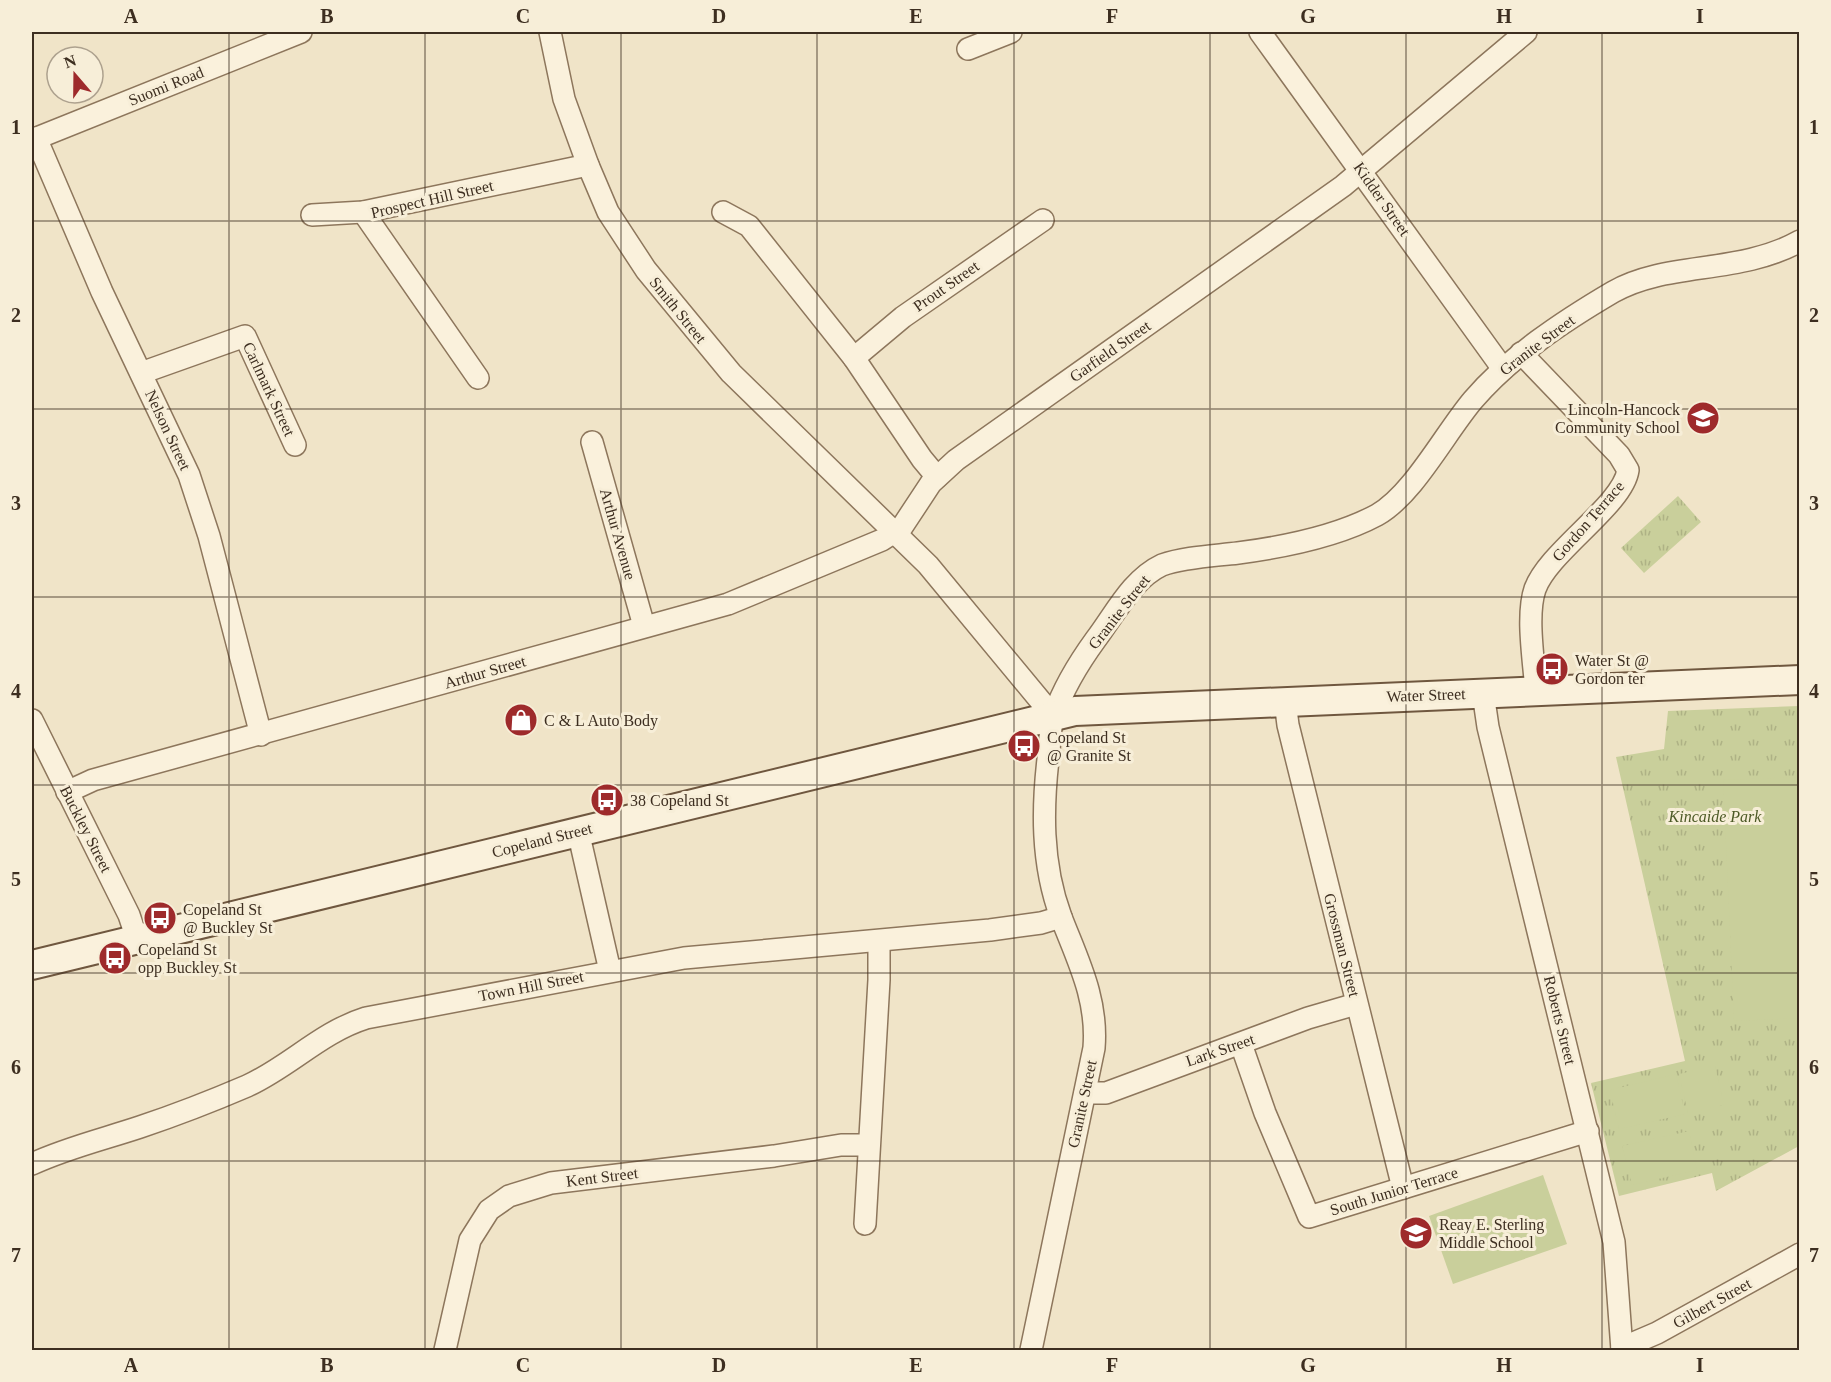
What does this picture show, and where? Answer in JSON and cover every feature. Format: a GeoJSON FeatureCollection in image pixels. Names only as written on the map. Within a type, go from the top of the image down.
{"type":"FeatureCollection","features":[{"type":"Feature","properties":{"kind":"main road","name":"Water Street"},"geometry":{"type":"LineString","coordinates":[[1053,716],[1096,708],[1800,680]]}},
{"type":"Feature","properties":{"kind":"main road","name":"Copeland Street"},"geometry":{"type":"LineString","coordinates":[[32,965],[1053,716]]}},
{"type":"Feature","properties":{"kind":"street","name":"Suomi Road"},"geometry":{"type":"LineString","coordinates":[[34,139],[301,32]]}},
{"type":"Feature","properties":{"kind":"street","name":"Smith Street"},"geometry":{"type":"LineString","coordinates":[[550,32],[564,99],[588,165],[615,223],[646,270],[708,348],[811,453],[896,532]]}},
{"type":"Feature","properties":{"kind":"street"},"geometry":{"type":"LineString","coordinates":[[968,49],[1011,32]]}},
{"type":"Feature","properties":{"kind":"street","name":"Kidder Street"},"geometry":{"type":"LineString","coordinates":[[1260,32],[1363,171],[1503,369]]}},
{"type":"Feature","properties":{"kind":"street","name":"Garfield Street"},"geometry":{"type":"LineString","coordinates":[[896,532],[937,477],[967,451],[1363,171],[1526,32]]}},
{"type":"Feature","properties":{"kind":"street","name":"Nelson Street"},"geometry":{"type":"LineString","coordinates":[[34,139],[102,292],[189,475],[209,536],[261,735]]}},
{"type":"Feature","properties":{"kind":"street","name":"Prospect Hill Street"},"geometry":{"type":"LineString","coordinates":[[478,378],[363,212],[588,165]]}},
{"type":"Feature","properties":{"kind":"street"},"geometry":{"type":"LineString","coordinates":[[312,215],[363,212]]}},
{"type":"Feature","properties":{"kind":"street"},"geometry":{"type":"LineString","coordinates":[[723,212],[749,226],[854,357],[922,459],[937,477]]}},
{"type":"Feature","properties":{"kind":"street","name":"Prout Street"},"geometry":{"type":"LineString","coordinates":[[854,357],[903,317],[1043,220]]}},
{"type":"Feature","properties":{"kind":"street","name":"Granite Street"},"geometry":{"type":"LineString","coordinates":[[1031,1350],[1094,1048],[1093,1008],[1082,968],[1061,917],[1050,882],[1045,836],[1045,779],[1053,716],[1086,654],[1146,575],[1172,562],[1304,541],[1378,514],[1402,494],[1453,424],[1503,369],[1521,353],[1623,287],[1652,278],[1759,259],[1800,241]]}},
{"type":"Feature","properties":{"kind":"street","name":"Carlmark Street"},"geometry":{"type":"LineString","coordinates":[[141,373],[245,336],[295,445]]}},
{"type":"Feature","properties":{"kind":"street","name":"Gordon Terrace"},"geometry":{"type":"LineString","coordinates":[[1521,353],[1619,455],[1628,470],[1627,477],[1618,490],[1550,566],[1535,589],[1532,613],[1536,691]]}},
{"type":"Feature","properties":{"kind":"street","name":"Arthur Avenue"},"geometry":{"type":"LineString","coordinates":[[592,442],[644,626]]}},
{"type":"Feature","properties":{"kind":"street"},"geometry":{"type":"LineString","coordinates":[[896,532],[939,577],[1053,716]]}},
{"type":"Feature","properties":{"kind":"street","name":"Arthur Street"},"geometry":{"type":"LineString","coordinates":[[68,792],[93,780],[261,735],[755,595],[896,532]]}},
{"type":"Feature","properties":{"kind":"street","name":"Roberts Street"},"geometry":{"type":"LineString","coordinates":[[1483,693],[1488,727],[1614,1242],[1622,1349]]}},
{"type":"Feature","properties":{"kind":"street","name":"Grossman Street"},"geometry":{"type":"LineString","coordinates":[[1285,701],[1288,725],[1403,1188]]}},
{"type":"Feature","properties":{"kind":"street","name":"Buckley Street"},"geometry":{"type":"LineString","coordinates":[[32,720],[129,915],[137,939]]}},
{"type":"Feature","properties":{"kind":"street"},"geometry":{"type":"LineString","coordinates":[[578,831],[610,971]]}},
{"type":"Feature","properties":{"kind":"street","name":"Town Hill Street"},"geometry":{"type":"LineString","coordinates":[[32,1164],[58,1153],[149,1124],[247,1086],[279,1069],[331,1033],[353,1022],[610,971],[714,955],[879,942],[1028,925],[1061,917]]}},
{"type":"Feature","properties":{"kind":"street"},"geometry":{"type":"LineString","coordinates":[[865,1224],[879,980],[879,942]]}},
{"type":"Feature","properties":{"kind":"street","name":"Lark Street"},"geometry":{"type":"LineString","coordinates":[[1085,1093],[1106,1093],[1316,1015],[1356,1004]]}},
{"type":"Feature","properties":{"kind":"street","name":"South Junior Terrace"},"geometry":{"type":"LineString","coordinates":[[1241,1044],[1265,1113],[1309,1217],[1588,1131]]}},
{"type":"Feature","properties":{"kind":"street","name":"Kent Street"},"geometry":{"type":"LineString","coordinates":[[444,1350],[470,1240],[489,1210],[509,1196],[551,1183],[774,1156],[841,1145],[868,1145]]}},
{"type":"Feature","properties":{"kind":"street","name":"Gilbert Street"},"geometry":{"type":"LineString","coordinates":[[1622,1349],[1657,1333],[1800,1254]]}},
{"type":"Feature","properties":{"kind":"green space"},"geometry":{"type":"Polygon","coordinates":[[[1678,496],[1701,522],[1644,573],[1621,548],[1678,496]]]}},
{"type":"Feature","properties":{"kind":"green space","name":"Kincaide Park"},"geometry":{"type":"Polygon","coordinates":[[[1799,706],[1799,1146],[1716,1191],[1712,1173],[1619,1196],[1591,1083],[1685,1061],[1616,757],[1664,749],[1668,711],[1799,706]]]}},
{"type":"Feature","properties":{"kind":"green space"},"geometry":{"type":"Polygon","coordinates":[[[1799,777],[1799,1018],[1734,1021],[1723,780],[1799,777]]]}},
{"type":"Feature","properties":{"kind":"green space"},"geometry":{"type":"Polygon","coordinates":[[[1715,1066],[1724,1105],[1688,1113],[1679,1074],[1715,1066]]]}},
{"type":"Feature","properties":{"kind":"green space"},"geometry":{"type":"Polygon","coordinates":[[[1676,1074],[1685,1114],[1619,1129],[1610,1090],[1676,1074]]]}},
{"type":"Feature","properties":{"kind":"green space"},"geometry":{"type":"Polygon","coordinates":[[[1689,1131],[1697,1170],[1632,1185],[1622,1146],[1689,1131]]]}},
{"type":"Feature","properties":{"kind":"green space"},"geometry":{"type":"Polygon","coordinates":[[[1543,1175],[1567,1244],[1453,1284],[1429,1216],[1543,1175]]]}},
{"type":"Feature","properties":{"kind":"place","name":"Lincoln-Hancock Community School"},"geometry":{"type":"Point","coordinates":[1703,418]}},
{"type":"Feature","properties":{"kind":"place","name":"Water St @ Gordon ter"},"geometry":{"type":"Point","coordinates":[1552,669]}},
{"type":"Feature","properties":{"kind":"place","name":"C & L Auto Body"},"geometry":{"type":"Point","coordinates":[521,720]}},
{"type":"Feature","properties":{"kind":"place","name":"Copeland St @ Granite St"},"geometry":{"type":"Point","coordinates":[1024,746]}},
{"type":"Feature","properties":{"kind":"place","name":"38 Copeland St"},"geometry":{"type":"Point","coordinates":[607,800]}},
{"type":"Feature","properties":{"kind":"place","name":"Copeland St @ Buckley St"},"geometry":{"type":"Point","coordinates":[160,918]}},
{"type":"Feature","properties":{"kind":"place","name":"Copeland St opp Buckley St"},"geometry":{"type":"Point","coordinates":[115,958]}},
{"type":"Feature","properties":{"kind":"place","name":"Reay E. Sterling Middle School"},"geometry":{"type":"Point","coordinates":[1416,1233]}}]}
